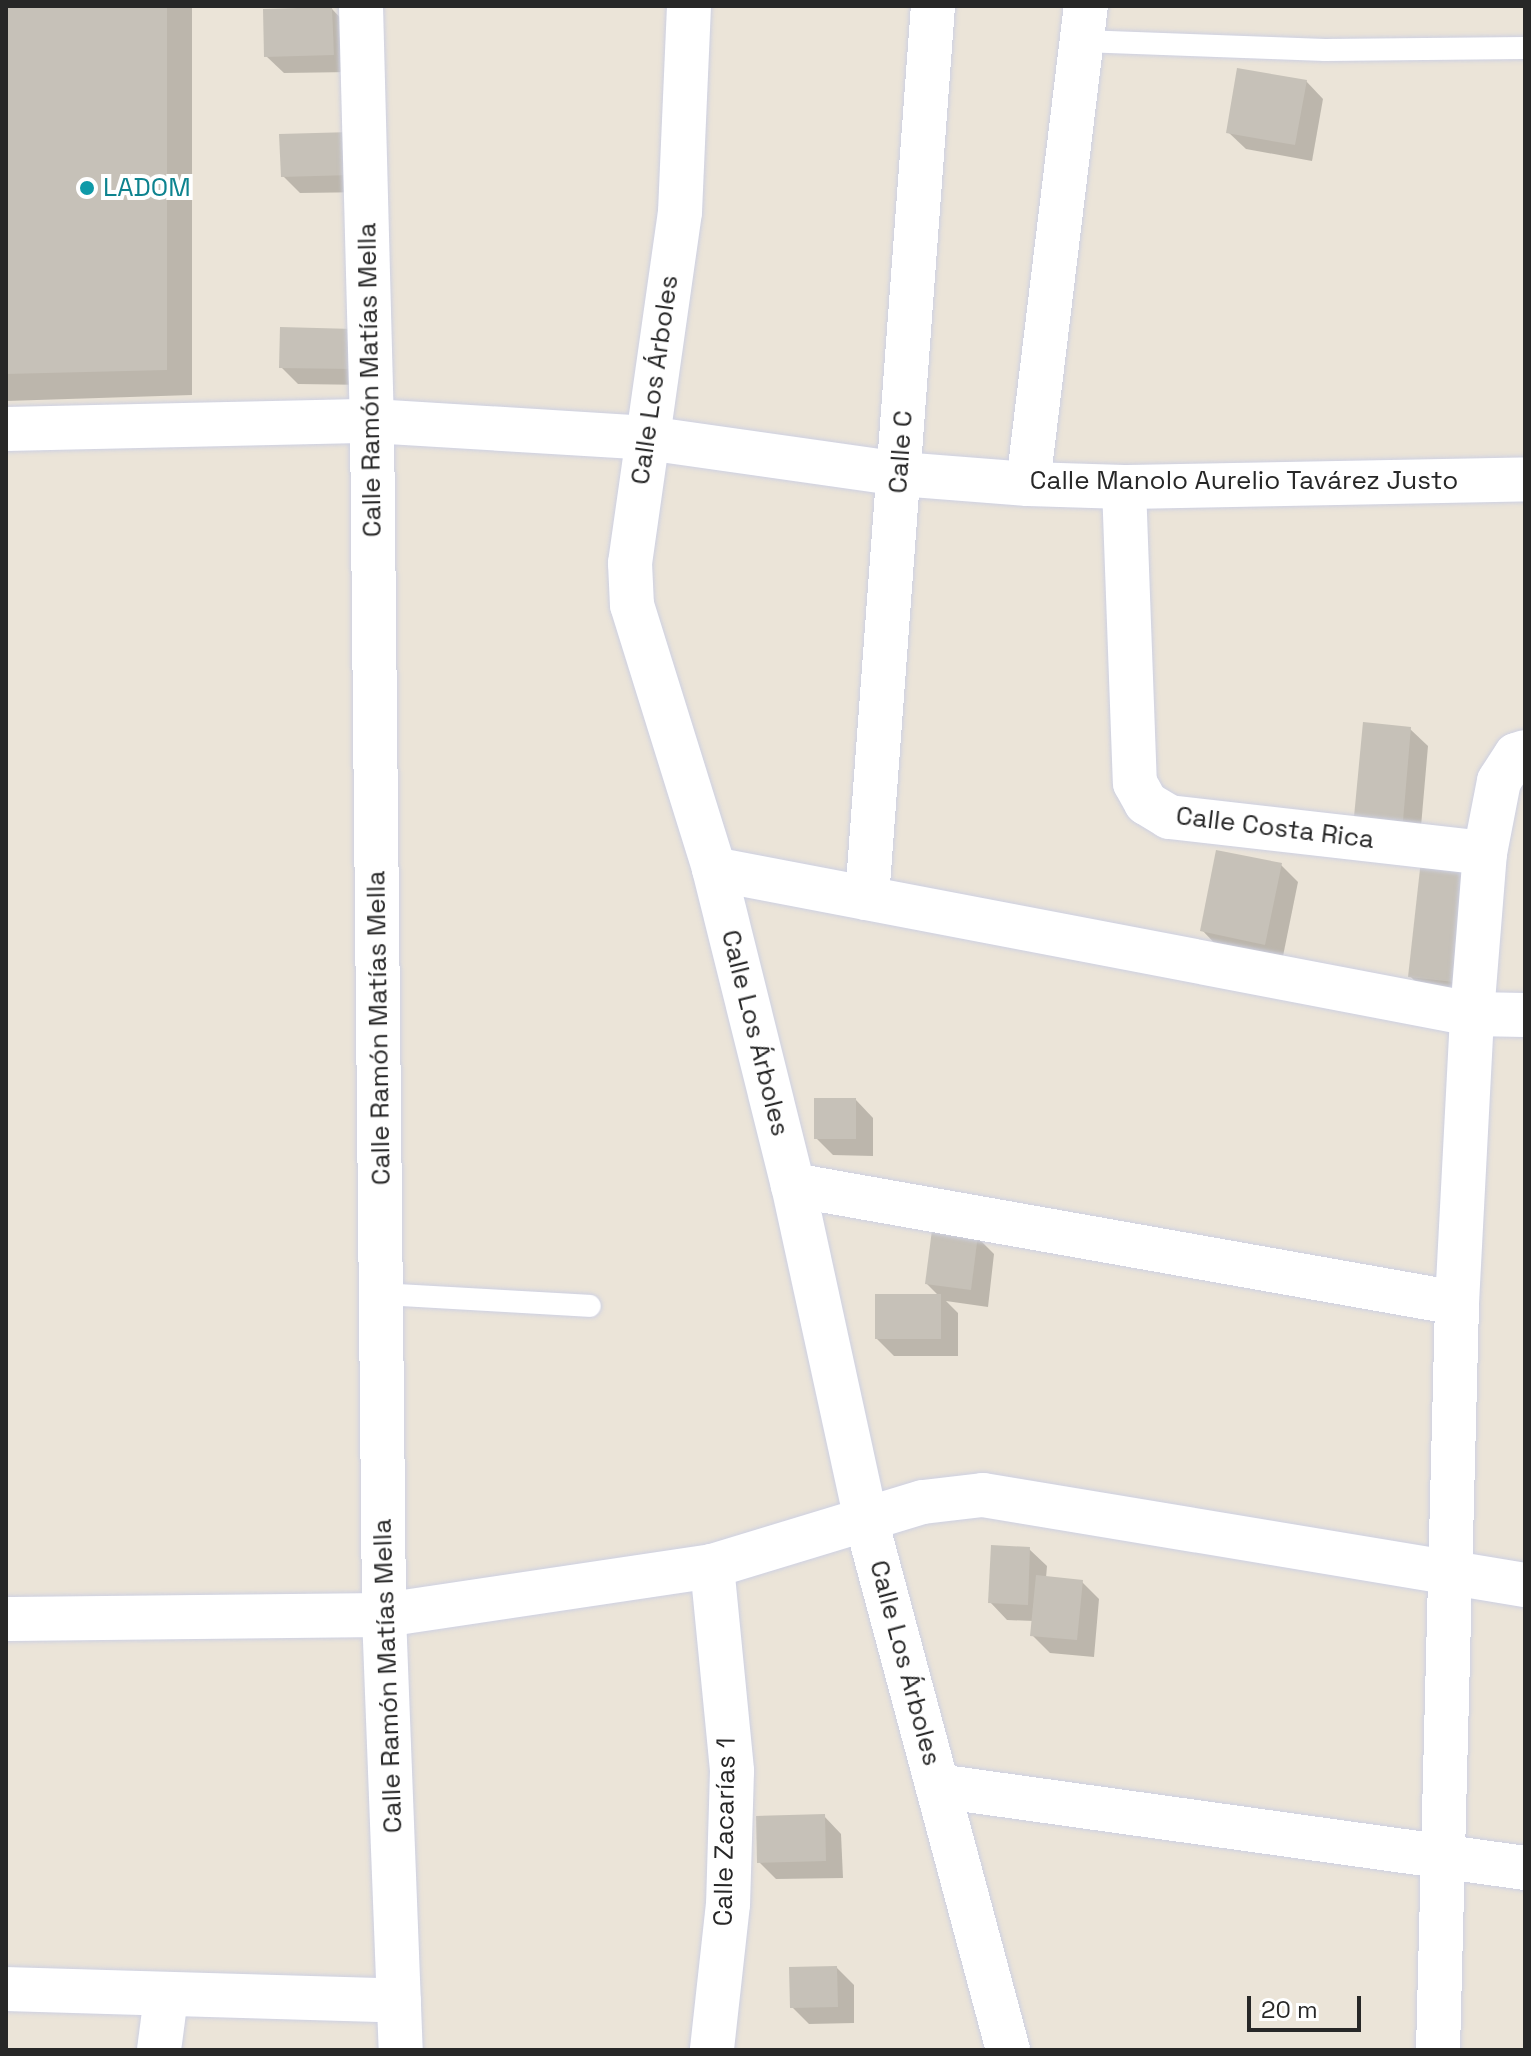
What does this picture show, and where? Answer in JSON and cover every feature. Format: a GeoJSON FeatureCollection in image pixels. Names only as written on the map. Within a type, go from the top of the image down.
{"type":"FeatureCollection","features":[{"type":"Feature","properties":{"kind":"street","name":"Calle Ramón Matías Mella"},"geometry":{"type":"LineString","coordinates":[[361,6],[372,421],[384,1615],[401,2050]]}},
{"type":"Feature","properties":{"kind":"street","name":"Calle Los Árboles"},"geometry":{"type":"LineString","coordinates":[[689,6],[680,212],[630,563],[632,605],[714,869],[793,1185],[866,1520],[1008,2050]]}},
{"type":"Feature","properties":{"kind":"street","name":"Calle C"},"geometry":{"type":"LineString","coordinates":[[867,898],[933,6]]}},
{"type":"Feature","properties":{"kind":"street"},"geometry":{"type":"LineString","coordinates":[[1028,484],[1084,23]]}},
{"type":"Feature","properties":{"kind":"street","name":"Calle Manolo Aurelio Tavárez Justo"},"geometry":{"type":"LineString","coordinates":[[6,429],[372,421],[647,438],[900,474],[1028,484],[1124,487],[1525,479]]}},
{"type":"Feature","properties":{"kind":"street","name":"Calle Costa Rica"},"geometry":{"type":"LineString","coordinates":[[1124,487],[1135,783],[1146,803],[1169,817],[1485,853]]}},
{"type":"Feature","properties":{"kind":"street"},"geometry":{"type":"LineString","coordinates":[[1438,2050],[1440,1854],[1453,1571],[1457,1303],[1472,1014],[1485,853],[1499,781],[1516,755],[1525,752]]}},
{"type":"Feature","properties":{"kind":"street"},"geometry":{"type":"LineString","coordinates":[[714,869],[1472,1014],[1525,1015]]}},
{"type":"Feature","properties":{"kind":"street"},"geometry":{"type":"LineString","coordinates":[[793,1185],[1457,1303]]}},
{"type":"Feature","properties":{"kind":"street"},"geometry":{"type":"LineString","coordinates":[[6,1619],[384,1615],[712,1566],[923,1502],[983,1495],[1525,1585]]}},
{"type":"Feature","properties":{"kind":"street","name":"Calle Zacarías 1"},"geometry":{"type":"LineString","coordinates":[[712,1566],[732,1771],[728,1904],[712,2050]]}},
{"type":"Feature","properties":{"kind":"street"},"geometry":{"type":"LineString","coordinates":[[938,1786],[1525,1868]]}},
{"type":"Feature","properties":{"kind":"street"},"geometry":{"type":"LineString","coordinates":[[6,1989],[166,1997],[399,2001]]}},
{"type":"Feature","properties":{"kind":"street"},"geometry":{"type":"LineString","coordinates":[[159,2050],[166,1997]]}},
{"type":"Feature","properties":{"kind":"lane"},"geometry":{"type":"LineString","coordinates":[[1084,23],[1325,50],[1525,48]]}},
{"type":"Feature","properties":{"kind":"lane"},"geometry":{"type":"LineString","coordinates":[[382,1294],[590,1306]]}},
{"type":"Feature","properties":{"kind":"building","name":"LADOM"},"geometry":{"type":"Polygon","coordinates":[[[6,6],[167,6],[167,370],[6,374],[6,6]]]}},
{"type":"Feature","properties":{"kind":"building"},"geometry":{"type":"Polygon","coordinates":[[[332,7],[334,55],[264,57],[263,9],[332,7]]]}},
{"type":"Feature","properties":{"kind":"building"},"geometry":{"type":"Polygon","coordinates":[[[1237,68],[1307,80],[1295,145],[1226,133],[1237,68]]]}},
{"type":"Feature","properties":{"kind":"building"},"geometry":{"type":"Polygon","coordinates":[[[352,132],[353,175],[281,177],[279,134],[352,132]]]}},
{"type":"Feature","properties":{"kind":"building"},"geometry":{"type":"Polygon","coordinates":[[[280,327],[354,329],[353,369],[279,368],[280,327]]]}},
{"type":"Feature","properties":{"kind":"building"},"geometry":{"type":"Polygon","coordinates":[[[1363,722],[1411,727],[1403,821],[1354,817],[1363,722]]]}},
{"type":"Feature","properties":{"kind":"building"},"geometry":{"type":"Polygon","coordinates":[[[1216,850],[1282,863],[1265,945],[1200,931],[1216,850]]]}},
{"type":"Feature","properties":{"kind":"building"},"geometry":{"type":"Polygon","coordinates":[[[1421,860],[1468,865],[1454,982],[1408,977],[1421,860]]]}},
{"type":"Feature","properties":{"kind":"building"},"geometry":{"type":"Polygon","coordinates":[[[814,1098],[856,1098],[856,1139],[814,1139],[814,1098]]]}},
{"type":"Feature","properties":{"kind":"building"},"geometry":{"type":"Polygon","coordinates":[[[932,1230],[978,1235],[971,1290],[925,1284],[932,1230]]]}},
{"type":"Feature","properties":{"kind":"building"},"geometry":{"type":"Polygon","coordinates":[[[875,1294],[941,1294],[941,1339],[875,1339],[875,1294]]]}},
{"type":"Feature","properties":{"kind":"building"},"geometry":{"type":"Polygon","coordinates":[[[991,1545],[1030,1547],[1028,1605],[988,1603],[991,1545]]]}},
{"type":"Feature","properties":{"kind":"building"},"geometry":{"type":"Polygon","coordinates":[[[1036,1575],[1083,1580],[1077,1640],[1030,1636],[1036,1575]]]}},
{"type":"Feature","properties":{"kind":"building"},"geometry":{"type":"Polygon","coordinates":[[[825,1814],[826,1861],[757,1863],[756,1816],[825,1814]]]}},
{"type":"Feature","properties":{"kind":"building"},"geometry":{"type":"Polygon","coordinates":[[[837,1966],[838,2007],[790,2008],[789,1967],[837,1966]]]}},
{"type":"Feature","properties":{"kind":"place","name":"LADOM"},"geometry":{"type":"Point","coordinates":[87,188]}}]}
